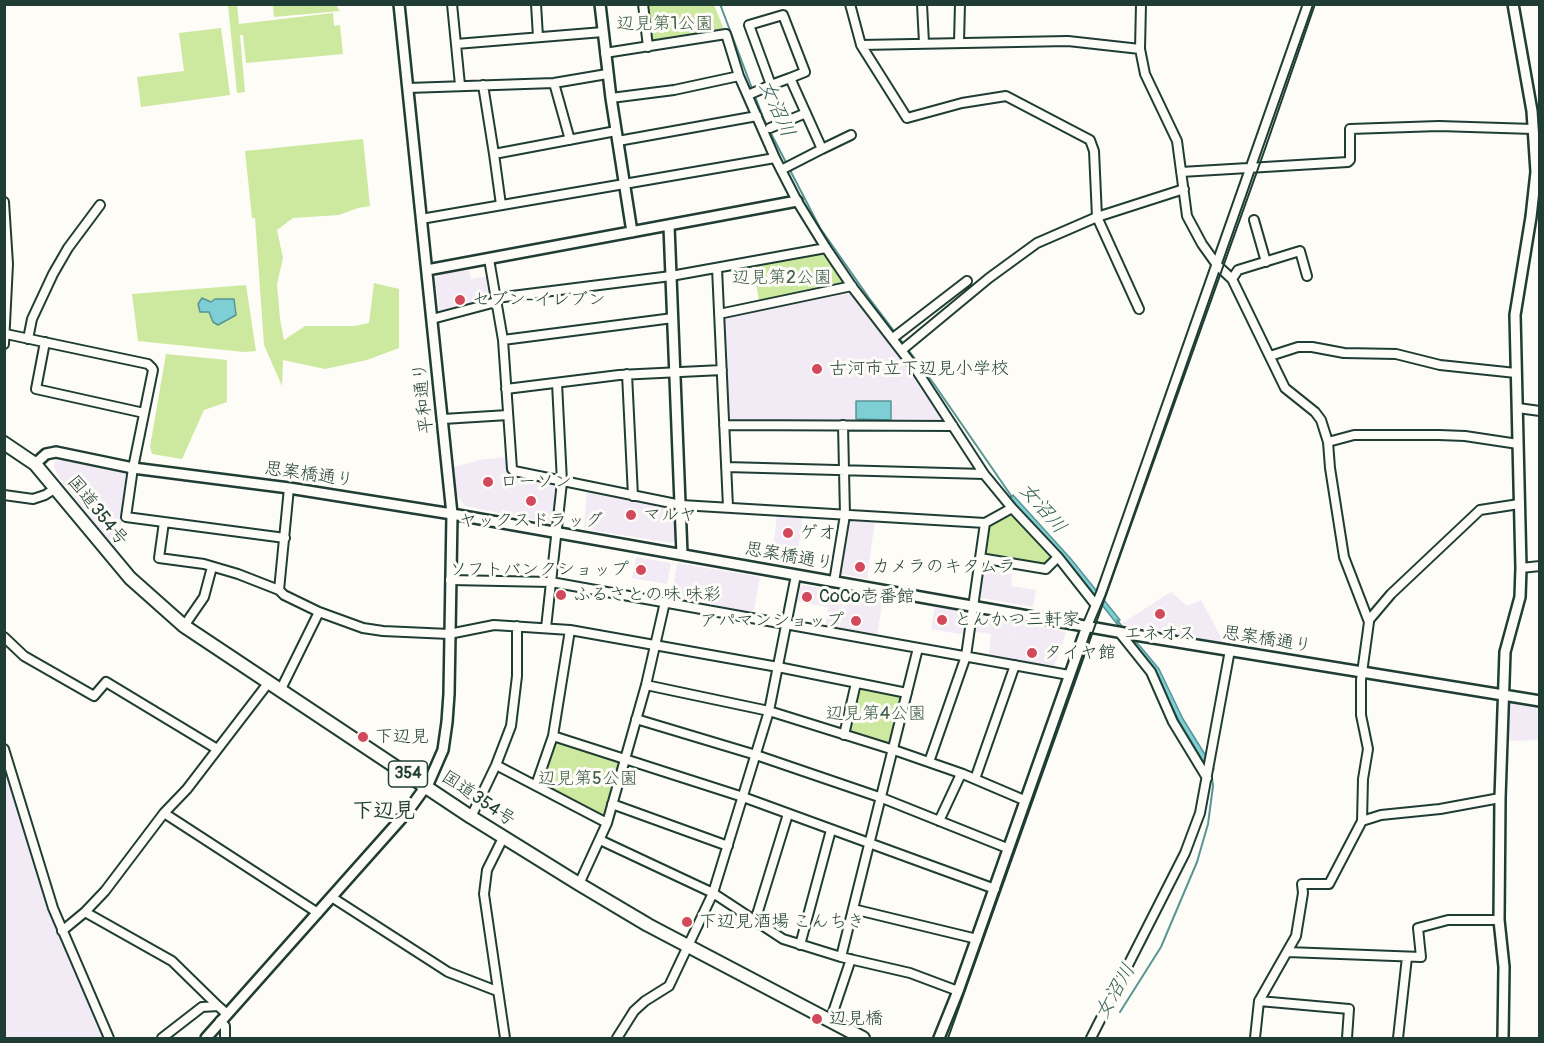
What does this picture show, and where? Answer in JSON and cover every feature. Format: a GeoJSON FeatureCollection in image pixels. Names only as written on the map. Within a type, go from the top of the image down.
{"type":"FeatureCollection","features":[{"type":"Feature","properties":{"kind":"highway","name":"国道354号"},"geometry":{"type":"LineString","coordinates":[[4,443],[35,464],[130,578],[184,626],[503,838],[648,926],[863,1038]]}},
{"type":"Feature","properties":{"kind":"street","name":"平和通り"},"geometry":{"type":"LineString","coordinates":[[206,1038],[333,898],[408,811],[425,786],[443,750],[447,722],[452,514],[399,4]]}},
{"type":"Feature","properties":{"kind":"street"},"geometry":{"type":"LineString","coordinates":[[452,4],[460,85]]}},
{"type":"Feature","properties":{"kind":"street"},"geometry":{"type":"LineString","coordinates":[[536,4],[538,37]]}},
{"type":"Feature","properties":{"kind":"street"},"geometry":{"type":"LineString","coordinates":[[600,4],[607,74],[632,232]]}},
{"type":"Feature","properties":{"kind":"street"},"geometry":{"type":"LineString","coordinates":[[643,4],[648,47]]}},
{"type":"Feature","properties":{"kind":"street"},"geometry":{"type":"LineString","coordinates":[[850,4],[861,45],[907,118],[962,103],[1006,96],[1090,140],[1094,151],[1097,217],[1139,309]]}},
{"type":"Feature","properties":{"kind":"street"},"geometry":{"type":"LineString","coordinates":[[922,4],[924,43]]}},
{"type":"Feature","properties":{"kind":"street"},"geometry":{"type":"LineString","coordinates":[[959,42],[960,4]]}},
{"type":"Feature","properties":{"kind":"street"},"geometry":{"type":"LineString","coordinates":[[1141,4],[1140,49],[1145,74],[1177,141],[1187,216],[1217,265],[1232,279],[1285,388],[1315,412],[1321,420],[1328,442],[1344,556],[1369,620],[1361,715],[1368,749],[1363,778],[1362,822],[1329,884],[1302,884],[1303,893],[1296,936],[1259,1001],[1255,1038]]}},
{"type":"Feature","properties":{"kind":"street"},"geometry":{"type":"LineString","coordinates":[[939,1038],[977,939],[1007,848],[1098,599],[1308,4]]}},
{"type":"Feature","properties":{"kind":"street"},"geometry":{"type":"LineString","coordinates":[[1503,1038],[1504,967],[1499,920],[1503,695],[1505,652],[1520,597],[1521,568],[1515,315],[1532,217],[1536,172],[1533,129],[1536,110],[1513,4]]}},
{"type":"Feature","properties":{"kind":"street"},"geometry":{"type":"LineString","coordinates":[[748,95],[771,86],[805,72],[783,15],[749,25],[771,86]]}},
{"type":"Feature","properties":{"kind":"street"},"geometry":{"type":"LineString","coordinates":[[456,44],[603,32]]}},
{"type":"Feature","properties":{"kind":"street"},"geometry":{"type":"LineString","coordinates":[[605,53],[726,34],[739,76],[775,158],[826,248],[852,286],[902,350],[984,474],[1012,508],[1098,599]]}},
{"type":"Feature","properties":{"kind":"street"},"geometry":{"type":"LineString","coordinates":[[861,45],[1068,41],[1140,49]]}},
{"type":"Feature","properties":{"kind":"street"},"geometry":{"type":"LineString","coordinates":[[408,88],[554,83],[607,74]]}},
{"type":"Feature","properties":{"kind":"street"},"geometry":{"type":"LineString","coordinates":[[611,98],[674,90],[739,76]]}},
{"type":"Feature","properties":{"kind":"street"},"geometry":{"type":"LineString","coordinates":[[790,78],[822,149]]}},
{"type":"Feature","properties":{"kind":"street"},"geometry":{"type":"LineString","coordinates":[[554,83],[570,140]]}},
{"type":"Feature","properties":{"kind":"street"},"geometry":{"type":"LineString","coordinates":[[483,85],[501,206]]}},
{"type":"Feature","properties":{"kind":"street"},"geometry":{"type":"LineString","coordinates":[[770,128],[806,113]]}},
{"type":"Feature","properties":{"kind":"street"},"geometry":{"type":"LineString","coordinates":[[494,154],[570,140],[617,136],[757,116]]}},
{"type":"Feature","properties":{"kind":"street"},"geometry":{"type":"LineString","coordinates":[[1180,172],[1348,162],[1350,160],[1350,129],[1439,126],[1533,129]]}},
{"type":"Feature","properties":{"kind":"street"},"geometry":{"type":"LineString","coordinates":[[782,170],[851,135]]}},
{"type":"Feature","properties":{"kind":"street"},"geometry":{"type":"LineString","coordinates":[[421,219],[775,158]]}},
{"type":"Feature","properties":{"kind":"street"},"geometry":{"type":"LineString","coordinates":[[902,350],[989,278],[1037,243],[1097,217],[1184,189]]}},
{"type":"Feature","properties":{"kind":"street"},"geometry":{"type":"LineString","coordinates":[[427,270],[798,201]]}},
{"type":"Feature","properties":{"kind":"street"},"geometry":{"type":"LineString","coordinates":[[4,202],[8,264],[4,344]]}},
{"type":"Feature","properties":{"kind":"street"},"geometry":{"type":"LineString","coordinates":[[28,339],[32,319],[53,274],[100,205]]}},
{"type":"Feature","properties":{"kind":"street"},"geometry":{"type":"LineString","coordinates":[[1254,220],[1266,262]]}},
{"type":"Feature","properties":{"kind":"street"},"geometry":{"type":"LineString","coordinates":[[669,226],[682,554]]}},
{"type":"Feature","properties":{"kind":"street"},"geometry":{"type":"LineString","coordinates":[[432,319],[496,300],[671,276],[826,248]]}},
{"type":"Feature","properties":{"kind":"street"},"geometry":{"type":"LineString","coordinates":[[1232,279],[1238,270],[1300,251],[1307,276]]}},
{"type":"Feature","properties":{"kind":"street"},"geometry":{"type":"LineString","coordinates":[[489,259],[503,340],[512,469],[514,471],[681,505],[985,523],[1012,508]]}},
{"type":"Feature","properties":{"kind":"street"},"geometry":{"type":"LineString","coordinates":[[717,268],[728,507]]}},
{"type":"Feature","properties":{"kind":"street"},"geometry":{"type":"LineString","coordinates":[[893,338],[967,281]]}},
{"type":"Feature","properties":{"kind":"street"},"geometry":{"type":"LineString","coordinates":[[719,314],[852,286]]}},
{"type":"Feature","properties":{"kind":"street"},"geometry":{"type":"LineString","coordinates":[[938,304],[946,314]]}},
{"type":"Feature","properties":{"kind":"street"},"geometry":{"type":"LineString","coordinates":[[503,340],[673,318]]}},
{"type":"Feature","properties":{"kind":"street"},"geometry":{"type":"LineString","coordinates":[[6,334],[148,364],[153,370],[133,468],[126,517],[285,538]]}},
{"type":"Feature","properties":{"kind":"street"},"geometry":{"type":"LineString","coordinates":[[45,342],[36,386],[38,390],[144,413]]}},
{"type":"Feature","properties":{"kind":"street"},"geometry":{"type":"LineString","coordinates":[[1270,356],[1298,347],[1312,347],[1344,353],[1396,354],[1440,364],[1516,373]]}},
{"type":"Feature","properties":{"kind":"street"},"geometry":{"type":"LineString","coordinates":[[506,389],[627,374],[722,370]]}},
{"type":"Feature","properties":{"kind":"street"},"geometry":{"type":"LineString","coordinates":[[627,374],[633,496]]}},
{"type":"Feature","properties":{"kind":"street"},"geometry":{"type":"LineString","coordinates":[[546,628],[562,482],[557,383]]}},
{"type":"Feature","properties":{"kind":"street"},"geometry":{"type":"LineString","coordinates":[[1518,408],[1539,411]]}},
{"type":"Feature","properties":{"kind":"street"},"geometry":{"type":"LineString","coordinates":[[443,419],[508,414]]}},
{"type":"Feature","properties":{"kind":"street"},"geometry":{"type":"LineString","coordinates":[[724,425],[953,426]]}},
{"type":"Feature","properties":{"kind":"street"},"geometry":{"type":"LineString","coordinates":[[834,582],[845,515],[843,425]]}},
{"type":"Feature","properties":{"kind":"street"},"geometry":{"type":"LineString","coordinates":[[1328,442],[1354,435],[1439,435],[1465,436],[1518,444]]}},
{"type":"Feature","properties":{"kind":"street","name":"思案橋通り"},"geometry":{"type":"LineString","coordinates":[[35,464],[46,454],[56,453],[133,468],[289,488],[556,532],[1135,635],[1539,701]]}},
{"type":"Feature","properties":{"kind":"street"},"geometry":{"type":"LineString","coordinates":[[726,467],[984,474]]}},
{"type":"Feature","properties":{"kind":"street"},"geometry":{"type":"LineString","coordinates":[[4,495],[33,499],[56,488]]}},
{"type":"Feature","properties":{"kind":"street"},"geometry":{"type":"LineString","coordinates":[[279,590],[289,488]]}},
{"type":"Feature","properties":{"kind":"street"},"geometry":{"type":"LineString","coordinates":[[1369,620],[1390,594],[1480,510],[1519,504]]}},
{"type":"Feature","properties":{"kind":"street"},"geometry":{"type":"LineString","coordinates":[[164,522],[159,558],[238,574],[279,590],[284,595],[319,612],[363,628],[449,634],[494,625],[570,630],[778,667],[907,693]]}},
{"type":"Feature","properties":{"kind":"street"},"geometry":{"type":"LineString","coordinates":[[928,762],[966,656],[985,523]]}},
{"type":"Feature","properties":{"kind":"street"},"geometry":{"type":"LineString","coordinates":[[980,558],[1046,569],[1058,557]]}},
{"type":"Feature","properties":{"kind":"street"},"geometry":{"type":"LineString","coordinates":[[1521,568],[1539,566]]}},
{"type":"Feature","properties":{"kind":"street"},"geometry":{"type":"LineString","coordinates":[[184,626],[204,597],[212,567]]}},
{"type":"Feature","properties":{"kind":"street"},"geometry":{"type":"LineString","coordinates":[[617,1038],[634,1011],[669,986],[713,893],[769,711],[796,575]]}},
{"type":"Feature","properties":{"kind":"street"},"geometry":{"type":"LineString","coordinates":[[450,580],[551,582],[1070,675]]}},
{"type":"Feature","properties":{"kind":"street"},"geometry":{"type":"LineString","coordinates":[[579,884],[607,823],[646,685],[665,602]]}},
{"type":"Feature","properties":{"kind":"street"},"geometry":{"type":"LineString","coordinates":[[280,689],[319,612]]}},
{"type":"Feature","properties":{"kind":"street"},"geometry":{"type":"LineString","coordinates":[[471,817],[496,765],[511,726],[517,676],[517,626]]}},
{"type":"Feature","properties":{"kind":"street"},"geometry":{"type":"LineString","coordinates":[[536,785],[553,736],[570,630]]}},
{"type":"Feature","properties":{"kind":"street"},"geometry":{"type":"LineString","coordinates":[[1121,632],[1151,672],[1173,722],[1207,775]]}},
{"type":"Feature","properties":{"kind":"street"},"geometry":{"type":"LineString","coordinates":[[4,637],[24,656],[93,696],[106,682],[217,749]]}},
{"type":"Feature","properties":{"kind":"street"},"geometry":{"type":"LineString","coordinates":[[841,957],[918,648]]}},
{"type":"Feature","properties":{"kind":"street"},"geometry":{"type":"LineString","coordinates":[[1091,1038],[1185,853],[1200,813],[1230,650]]}},
{"type":"Feature","properties":{"kind":"street"},"geometry":{"type":"LineString","coordinates":[[975,779],[1015,665]]}},
{"type":"Feature","properties":{"kind":"street"},"geometry":{"type":"LineString","coordinates":[[62,931],[105,891],[269,682]]}},
{"type":"Feature","properties":{"kind":"street"},"geometry":{"type":"LineString","coordinates":[[844,735],[856,682]]}},
{"type":"Feature","properties":{"kind":"street"},"geometry":{"type":"LineString","coordinates":[[646,685],[769,711],[894,750],[962,774],[1024,800]]}},
{"type":"Feature","properties":{"kind":"street"},"geometry":{"type":"LineString","coordinates":[[636,719],[756,755],[882,798],[1007,848]]}},
{"type":"Feature","properties":{"kind":"street"},"geometry":{"type":"LineString","coordinates":[[553,736],[743,797],[994,889]]}},
{"type":"Feature","properties":{"kind":"street"},"geometry":{"type":"LineString","coordinates":[[4,749],[53,908],[109,1038]]}},
{"type":"Feature","properties":{"kind":"street"},"geometry":{"type":"LineString","coordinates":[[496,765],[607,823]]}},
{"type":"Feature","properties":{"kind":"street"},"geometry":{"type":"LineString","coordinates":[[939,821],[962,774]]}},
{"type":"Feature","properties":{"kind":"street"},"geometry":{"type":"LineString","coordinates":[[1362,822],[1381,815],[1440,809],[1500,798]]}},
{"type":"Feature","properties":{"kind":"street"},"geometry":{"type":"LineString","coordinates":[[612,804],[728,846]]}},
{"type":"Feature","properties":{"kind":"street"},"geometry":{"type":"LineString","coordinates":[[164,813],[318,914]]}},
{"type":"Feature","properties":{"kind":"street"},"geometry":{"type":"LineString","coordinates":[[755,921],[788,814]]}},
{"type":"Feature","properties":{"kind":"street"},"geometry":{"type":"LineString","coordinates":[[800,945],[831,830]]}},
{"type":"Feature","properties":{"kind":"street"},"geometry":{"type":"LineString","coordinates":[[503,838],[487,870],[484,894],[505,1038]]}},
{"type":"Feature","properties":{"kind":"street"},"geometry":{"type":"LineString","coordinates":[[600,840],[713,893],[783,939],[841,957],[910,973],[958,991]]}},
{"type":"Feature","properties":{"kind":"street"},"geometry":{"type":"LineString","coordinates":[[333,898],[448,972],[497,991]]}},
{"type":"Feature","properties":{"kind":"street"},"geometry":{"type":"LineString","coordinates":[[854,909],[977,939]]}},
{"type":"Feature","properties":{"kind":"street"},"geometry":{"type":"LineString","coordinates":[[85,912],[172,961],[218,1006],[224,1018],[225,1038]]}},
{"type":"Feature","properties":{"kind":"street"},"geometry":{"type":"LineString","coordinates":[[1287,952],[1421,957],[1419,928],[1448,920],[1499,920]]}},
{"type":"Feature","properties":{"kind":"street"},"geometry":{"type":"LineString","coordinates":[[1398,1038],[1407,957]]}},
{"type":"Feature","properties":{"kind":"street"},"geometry":{"type":"LineString","coordinates":[[830,1021],[851,959]]}},
{"type":"Feature","properties":{"kind":"street"},"geometry":{"type":"LineString","coordinates":[[1259,1001],[1349,1009],[1347,1038]]}},
{"type":"Feature","properties":{"kind":"street"},"geometry":{"type":"LineString","coordinates":[[162,1038],[202,1007],[218,1006]]}},
{"type":"Feature","properties":{"kind":"shaded area"},"geometry":{"type":"Polygon","coordinates":[[[468,267],[471,279],[488,276],[492,300],[440,315],[435,279],[440,274],[468,267]]]}},
{"type":"Feature","properties":{"kind":"shaded area","name":"古河市立下辺見小学校"},"geometry":{"type":"Polygon","coordinates":[[[854,294],[945,419],[943,422],[729,422],[727,420],[725,317],[854,294]]]}},
{"type":"Feature","properties":{"kind":"shaded area"},"geometry":{"type":"Polygon","coordinates":[[[506,457],[507,474],[555,483],[558,487],[554,524],[465,506],[457,495],[454,467],[480,460],[506,457]]]}},
{"type":"Feature","properties":{"kind":"shaded area"},"geometry":{"type":"Polygon","coordinates":[[[63,460],[129,472],[123,518],[115,550],[60,479],[54,467],[55,461],[63,460]]]}},
{"type":"Feature","properties":{"kind":"shaded area"},"geometry":{"type":"Polygon","coordinates":[[[587,490],[675,507],[677,540],[672,543],[584,529],[587,490]]]}},
{"type":"Feature","properties":{"kind":"shaded area"},"geometry":{"type":"Polygon","coordinates":[[[777,514],[803,516],[796,566],[772,561],[777,514]]]}},
{"type":"Feature","properties":{"kind":"shaded area"},"geometry":{"type":"Polygon","coordinates":[[[848,518],[875,520],[867,579],[838,573],[848,518]]]}},
{"type":"Feature","properties":{"kind":"shaded area"},"geometry":{"type":"Polygon","coordinates":[[[636,557],[671,563],[667,584],[632,578],[636,557]]]}},
{"type":"Feature","properties":{"kind":"shaded area"},"geometry":{"type":"Polygon","coordinates":[[[677,563],[760,577],[753,615],[671,600],[677,563]]]}},
{"type":"Feature","properties":{"kind":"shaded area"},"geometry":{"type":"Polygon","coordinates":[[[980,569],[1012,574],[1011,586],[1036,590],[1033,607],[976,597],[980,569]]]}},
{"type":"Feature","properties":{"kind":"shaded area"},"geometry":{"type":"Polygon","coordinates":[[[803,585],[845,592],[838,630],[825,627],[828,607],[795,601],[797,588],[803,585]]]}},
{"type":"Feature","properties":{"kind":"shaded area"},"geometry":{"type":"Polygon","coordinates":[[[846,592],[883,599],[877,636],[839,630],[846,592]]]}},
{"type":"Feature","properties":{"kind":"shaded area"},"geometry":{"type":"Polygon","coordinates":[[[1171,592],[1187,606],[1201,600],[1224,643],[1121,624],[1171,592]]]}},
{"type":"Feature","properties":{"kind":"shaded area"},"geometry":{"type":"Polygon","coordinates":[[[935,607],[967,612],[965,635],[931,629],[935,607]]]}},
{"type":"Feature","properties":{"kind":"shaded area"},"geometry":{"type":"Polygon","coordinates":[[[974,615],[1015,622],[1012,644],[1016,622],[1066,632],[1054,666],[989,656],[991,634],[971,631],[974,615]]]}},
{"type":"Feature","properties":{"kind":"shaded area"},"geometry":{"type":"Polygon","coordinates":[[[1505,701],[1539,707],[1539,740],[1505,741],[1505,701]]]}},
{"type":"Feature","properties":{"kind":"shaded area"},"geometry":{"type":"Polygon","coordinates":[[[4,758],[50,908],[103,1038],[5,1038],[4,758]]]}},
{"type":"Feature","properties":{"kind":"green space"},"geometry":{"type":"Polygon","coordinates":[[[228,5],[237,5],[239,24],[333,13],[334,26],[340,25],[343,54],[246,63],[243,35],[240,35],[245,92],[237,93],[228,5]]]}},
{"type":"Feature","properties":{"kind":"green space"},"geometry":{"type":"Polygon","coordinates":[[[273,5],[336,5],[340,11],[274,17],[273,5]]]}},
{"type":"Feature","properties":{"kind":"green space","name":"辺見第1公園"},"geometry":{"type":"Polygon","coordinates":[[[643,5],[714,5],[726,34],[648,47],[643,5]]]}},
{"type":"Feature","properties":{"kind":"green space"},"geometry":{"type":"Polygon","coordinates":[[[221,28],[230,95],[141,107],[137,77],[184,71],[179,33],[221,28]]]}},
{"type":"Feature","properties":{"kind":"green space"},"geometry":{"type":"Polygon","coordinates":[[[363,139],[370,206],[339,215],[293,218],[277,230],[283,258],[277,284],[280,319],[284,340],[305,326],[355,326],[369,323],[374,283],[399,289],[399,348],[367,360],[325,369],[283,360],[282,386],[264,345],[255,218],[252,218],[245,151],[363,139]]]}},
{"type":"Feature","properties":{"kind":"green space","name":"辺見第2公園"},"geometry":{"type":"Polygon","coordinates":[[[826,248],[852,286],[760,306],[752,261],[826,248]]]}},
{"type":"Feature","properties":{"kind":"green space"},"geometry":{"type":"Polygon","coordinates":[[[246,285],[256,351],[244,352],[138,341],[132,294],[246,285]]]}},
{"type":"Feature","properties":{"kind":"green space"},"geometry":{"type":"Polygon","coordinates":[[[166,354],[227,360],[227,402],[204,410],[182,459],[152,454],[150,447],[166,354]]]}},
{"type":"Feature","properties":{"kind":"green space"},"geometry":{"type":"Polygon","coordinates":[[[1012,508],[1058,557],[1046,569],[980,558],[985,523],[1012,508]]]}},
{"type":"Feature","properties":{"kind":"green space","name":"辺見第4公園"},"geometry":{"type":"Polygon","coordinates":[[[856,683],[907,693],[894,750],[844,735],[856,683]]]}},
{"type":"Feature","properties":{"kind":"green space","name":"辺見第5公園"},"geometry":{"type":"Polygon","coordinates":[[[553,736],[625,759],[607,823],[536,785],[553,736]]]}},
{"type":"Feature","properties":{"kind":"water"},"geometry":{"type":"Polygon","coordinates":[[[202,298],[211,302],[215,299],[234,299],[236,315],[218,325],[213,322],[209,312],[200,312],[198,304],[202,298]]]}},
{"type":"Feature","properties":{"kind":"water"},"geometry":{"type":"Polygon","coordinates":[[[856,401],[891,401],[891,420],[856,419],[856,401]]]}},
{"type":"Feature","properties":{"kind":"water"},"geometry":{"type":"Polygon","coordinates":[[[1013,495],[1071,559],[1120,620],[1117,623],[1159,669],[1183,719],[1214,769],[1209,771],[1179,721],[1155,672],[1068,562],[1009,498],[1013,495]]]}},
{"type":"Feature","properties":{"kind":"waterway","name":"女沼川"},"geometry":{"type":"LineString","coordinates":[[720,4],[764,120],[820,228],[934,384],[1012,497]]}},
{"type":"Feature","properties":{"kind":"waterway","name":"女沼川"},"geometry":{"type":"LineString","coordinates":[[1117,620],[1125,630]]}},
{"type":"Feature","properties":{"kind":"waterway","name":"女沼川"},"geometry":{"type":"LineString","coordinates":[[1120,1012],[1161,947],[1197,862],[1208,824],[1213,786],[1211,769]]}},
{"type":"Feature","properties":{"kind":"railway"},"geometry":{"type":"LineString","coordinates":[[948,1038],[1315,4]]}},
{"type":"Feature","properties":{"kind":"place","name":"セブン-イレブン"},"geometry":{"type":"Point","coordinates":[460,300]}},
{"type":"Feature","properties":{"kind":"place","name":"古河市立下辺見小学校"},"geometry":{"type":"Point","coordinates":[817,369]}},
{"type":"Feature","properties":{"kind":"place","name":"ローソン"},"geometry":{"type":"Point","coordinates":[488,482]}},
{"type":"Feature","properties":{"kind":"place","name":"ヤックスドラッグ"},"geometry":{"type":"Point","coordinates":[531,501]}},
{"type":"Feature","properties":{"kind":"place","name":"マルヤ"},"geometry":{"type":"Point","coordinates":[631,515]}},
{"type":"Feature","properties":{"kind":"place","name":"ゲオ"},"geometry":{"type":"Point","coordinates":[788,533]}},
{"type":"Feature","properties":{"kind":"place","name":"カメラのキタムラ"},"geometry":{"type":"Point","coordinates":[860,567]}},
{"type":"Feature","properties":{"kind":"place","name":"ソフトバンクショップ"},"geometry":{"type":"Point","coordinates":[641,570]}},
{"type":"Feature","properties":{"kind":"place","name":"ふるさとの味 味彩"},"geometry":{"type":"Point","coordinates":[561,595]}},
{"type":"Feature","properties":{"kind":"place","name":"CoCo壱番館"},"geometry":{"type":"Point","coordinates":[807,597]}},
{"type":"Feature","properties":{"kind":"place","name":"エネオス"},"geometry":{"type":"Point","coordinates":[1160,614]}},
{"type":"Feature","properties":{"kind":"place","name":"とんかつ三軒家"},"geometry":{"type":"Point","coordinates":[942,620]}},
{"type":"Feature","properties":{"kind":"place","name":"アパマンショップ"},"geometry":{"type":"Point","coordinates":[856,621]}},
{"type":"Feature","properties":{"kind":"place","name":"タイヤ館"},"geometry":{"type":"Point","coordinates":[1032,653]}},
{"type":"Feature","properties":{"kind":"place","name":"下辺見"},"geometry":{"type":"Point","coordinates":[363,737]}},
{"type":"Feature","properties":{"kind":"place","name":"下辺見酒場 こんちき"},"geometry":{"type":"Point","coordinates":[687,922]}},
{"type":"Feature","properties":{"kind":"place","name":"辺見橋"},"geometry":{"type":"Point","coordinates":[817,1019]}},
{"type":"Feature","properties":{"kind":"district","name":"下辺見"},"geometry":{"type":"Point","coordinates":[384,812]}}]}
